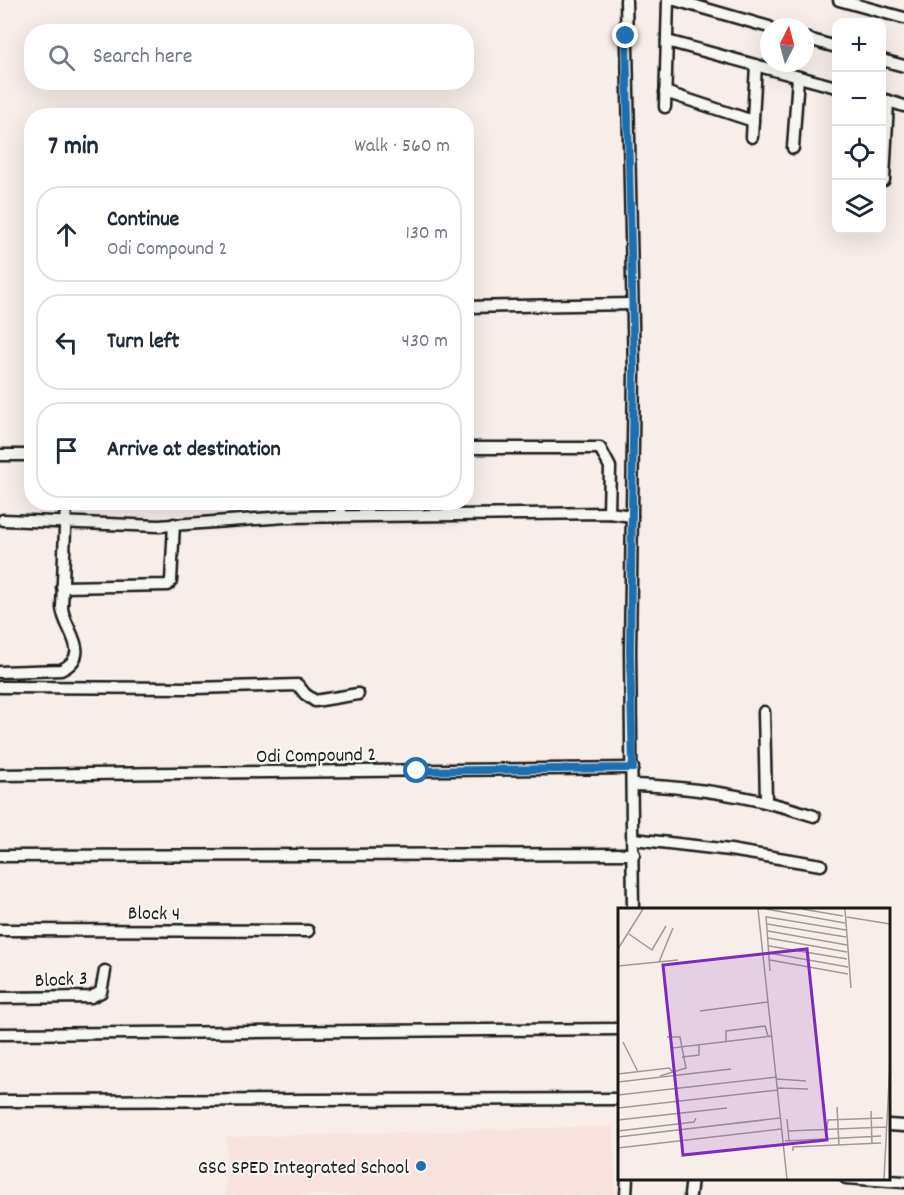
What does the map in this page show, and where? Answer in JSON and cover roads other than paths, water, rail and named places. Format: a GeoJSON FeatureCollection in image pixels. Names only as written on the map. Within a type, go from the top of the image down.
{"type":"FeatureCollection","features":[{"type":"Feature","properties":{"kind":"street"},"geometry":{"type":"LineString","coordinates":[[626,0],[634,371],[630,651],[634,785],[633,908]]}},
{"type":"Feature","properties":{"kind":"street"},"geometry":{"type":"LineString","coordinates":[[665,108],[668,0]]}},
{"type":"Feature","properties":{"kind":"street"},"geometry":{"type":"LineString","coordinates":[[675,0],[760,24]]}},
{"type":"Feature","properties":{"kind":"street"},"geometry":{"type":"LineString","coordinates":[[839,0],[904,18]]}},
{"type":"Feature","properties":{"kind":"street"},"geometry":{"type":"LineString","coordinates":[[667,41],[832,86]]}},
{"type":"Feature","properties":{"kind":"street"},"geometry":{"type":"LineString","coordinates":[[814,41],[832,46]]}},
{"type":"Feature","properties":{"kind":"street"},"geometry":{"type":"LineString","coordinates":[[886,61],[904,66]]}},
{"type":"Feature","properties":{"kind":"street"},"geometry":{"type":"LineString","coordinates":[[752,137],[756,65]]}},
{"type":"Feature","properties":{"kind":"street"},"geometry":{"type":"LineString","coordinates":[[793,148],[798,77]]}},
{"type":"Feature","properties":{"kind":"street"},"geometry":{"type":"LineString","coordinates":[[665,92],[753,121]]}},
{"type":"Feature","properties":{"kind":"street"},"geometry":{"type":"LineString","coordinates":[[886,100],[904,106]]}},
{"type":"Feature","properties":{"kind":"street"},"geometry":{"type":"LineString","coordinates":[[474,308],[632,304]]}},
{"type":"Feature","properties":{"kind":"street"},"geometry":{"type":"LineString","coordinates":[[474,448],[600,448],[609,467],[609,513]]}},
{"type":"Feature","properties":{"kind":"street"},"geometry":{"type":"LineString","coordinates":[[0,455],[24,456]]}},
{"type":"Feature","properties":{"kind":"street"},"geometry":{"type":"LineString","coordinates":[[0,672],[61,669],[72,660],[76,641],[63,615],[66,510]]}},
{"type":"Feature","properties":{"kind":"street"},"geometry":{"type":"LineString","coordinates":[[340,510],[340,516]]}},
{"type":"Feature","properties":{"kind":"street"},"geometry":{"type":"LineString","coordinates":[[3,520],[66,524],[174,524],[340,516],[609,513],[632,516]]}},
{"type":"Feature","properties":{"kind":"street"},"geometry":{"type":"LineString","coordinates":[[63,587],[168,585],[171,580],[174,524]]}},
{"type":"Feature","properties":{"kind":"street"},"geometry":{"type":"LineString","coordinates":[[0,687],[195,688],[298,685],[315,701],[358,694]]}},
{"type":"Feature","properties":{"kind":"street"},"geometry":{"type":"LineString","coordinates":[[764,712],[766,800]]}},
{"type":"Feature","properties":{"kind":"street","name":"Odi Compound 2"},"geometry":{"type":"LineString","coordinates":[[0,775],[633,768]]}},
{"type":"Feature","properties":{"kind":"street"},"geometry":{"type":"LineString","coordinates":[[634,785],[689,789],[766,800],[814,816]]}},
{"type":"Feature","properties":{"kind":"street"},"geometry":{"type":"LineString","coordinates":[[634,839],[730,849],[821,865]]}},
{"type":"Feature","properties":{"kind":"street"},"geometry":{"type":"LineString","coordinates":[[0,856],[634,854]]}},
{"type":"Feature","properties":{"kind":"street","name":"Block 4"},"geometry":{"type":"LineString","coordinates":[[0,930],[308,931]]}},
{"type":"Feature","properties":{"kind":"street","name":"Block 3"},"geometry":{"type":"LineString","coordinates":[[0,998],[91,997],[101,992],[105,971]]}},
{"type":"Feature","properties":{"kind":"street"},"geometry":{"type":"LineString","coordinates":[[0,1034],[618,1029]]}},
{"type":"Feature","properties":{"kind":"street"},"geometry":{"type":"LineString","coordinates":[[0,1101],[618,1099]]}},
{"type":"Feature","properties":{"kind":"street"},"geometry":{"type":"LineString","coordinates":[[889,1125],[904,1126]]}},
{"type":"Feature","properties":{"kind":"street"},"geometry":{"type":"LineString","coordinates":[[626,1195],[627,1180]]}},
{"type":"Feature","properties":{"kind":"street"},"geometry":{"type":"LineString","coordinates":[[690,1195],[692,1180]]}},
{"type":"Feature","properties":{"kind":"street"},"geometry":{"type":"LineString","coordinates":[[865,1180],[904,1182]]}},
{"type":"Feature","properties":{"kind":"place","name":"GSC SPED Integrated School"},"geometry":{"type":"Point","coordinates":[421,1166]}}]}
